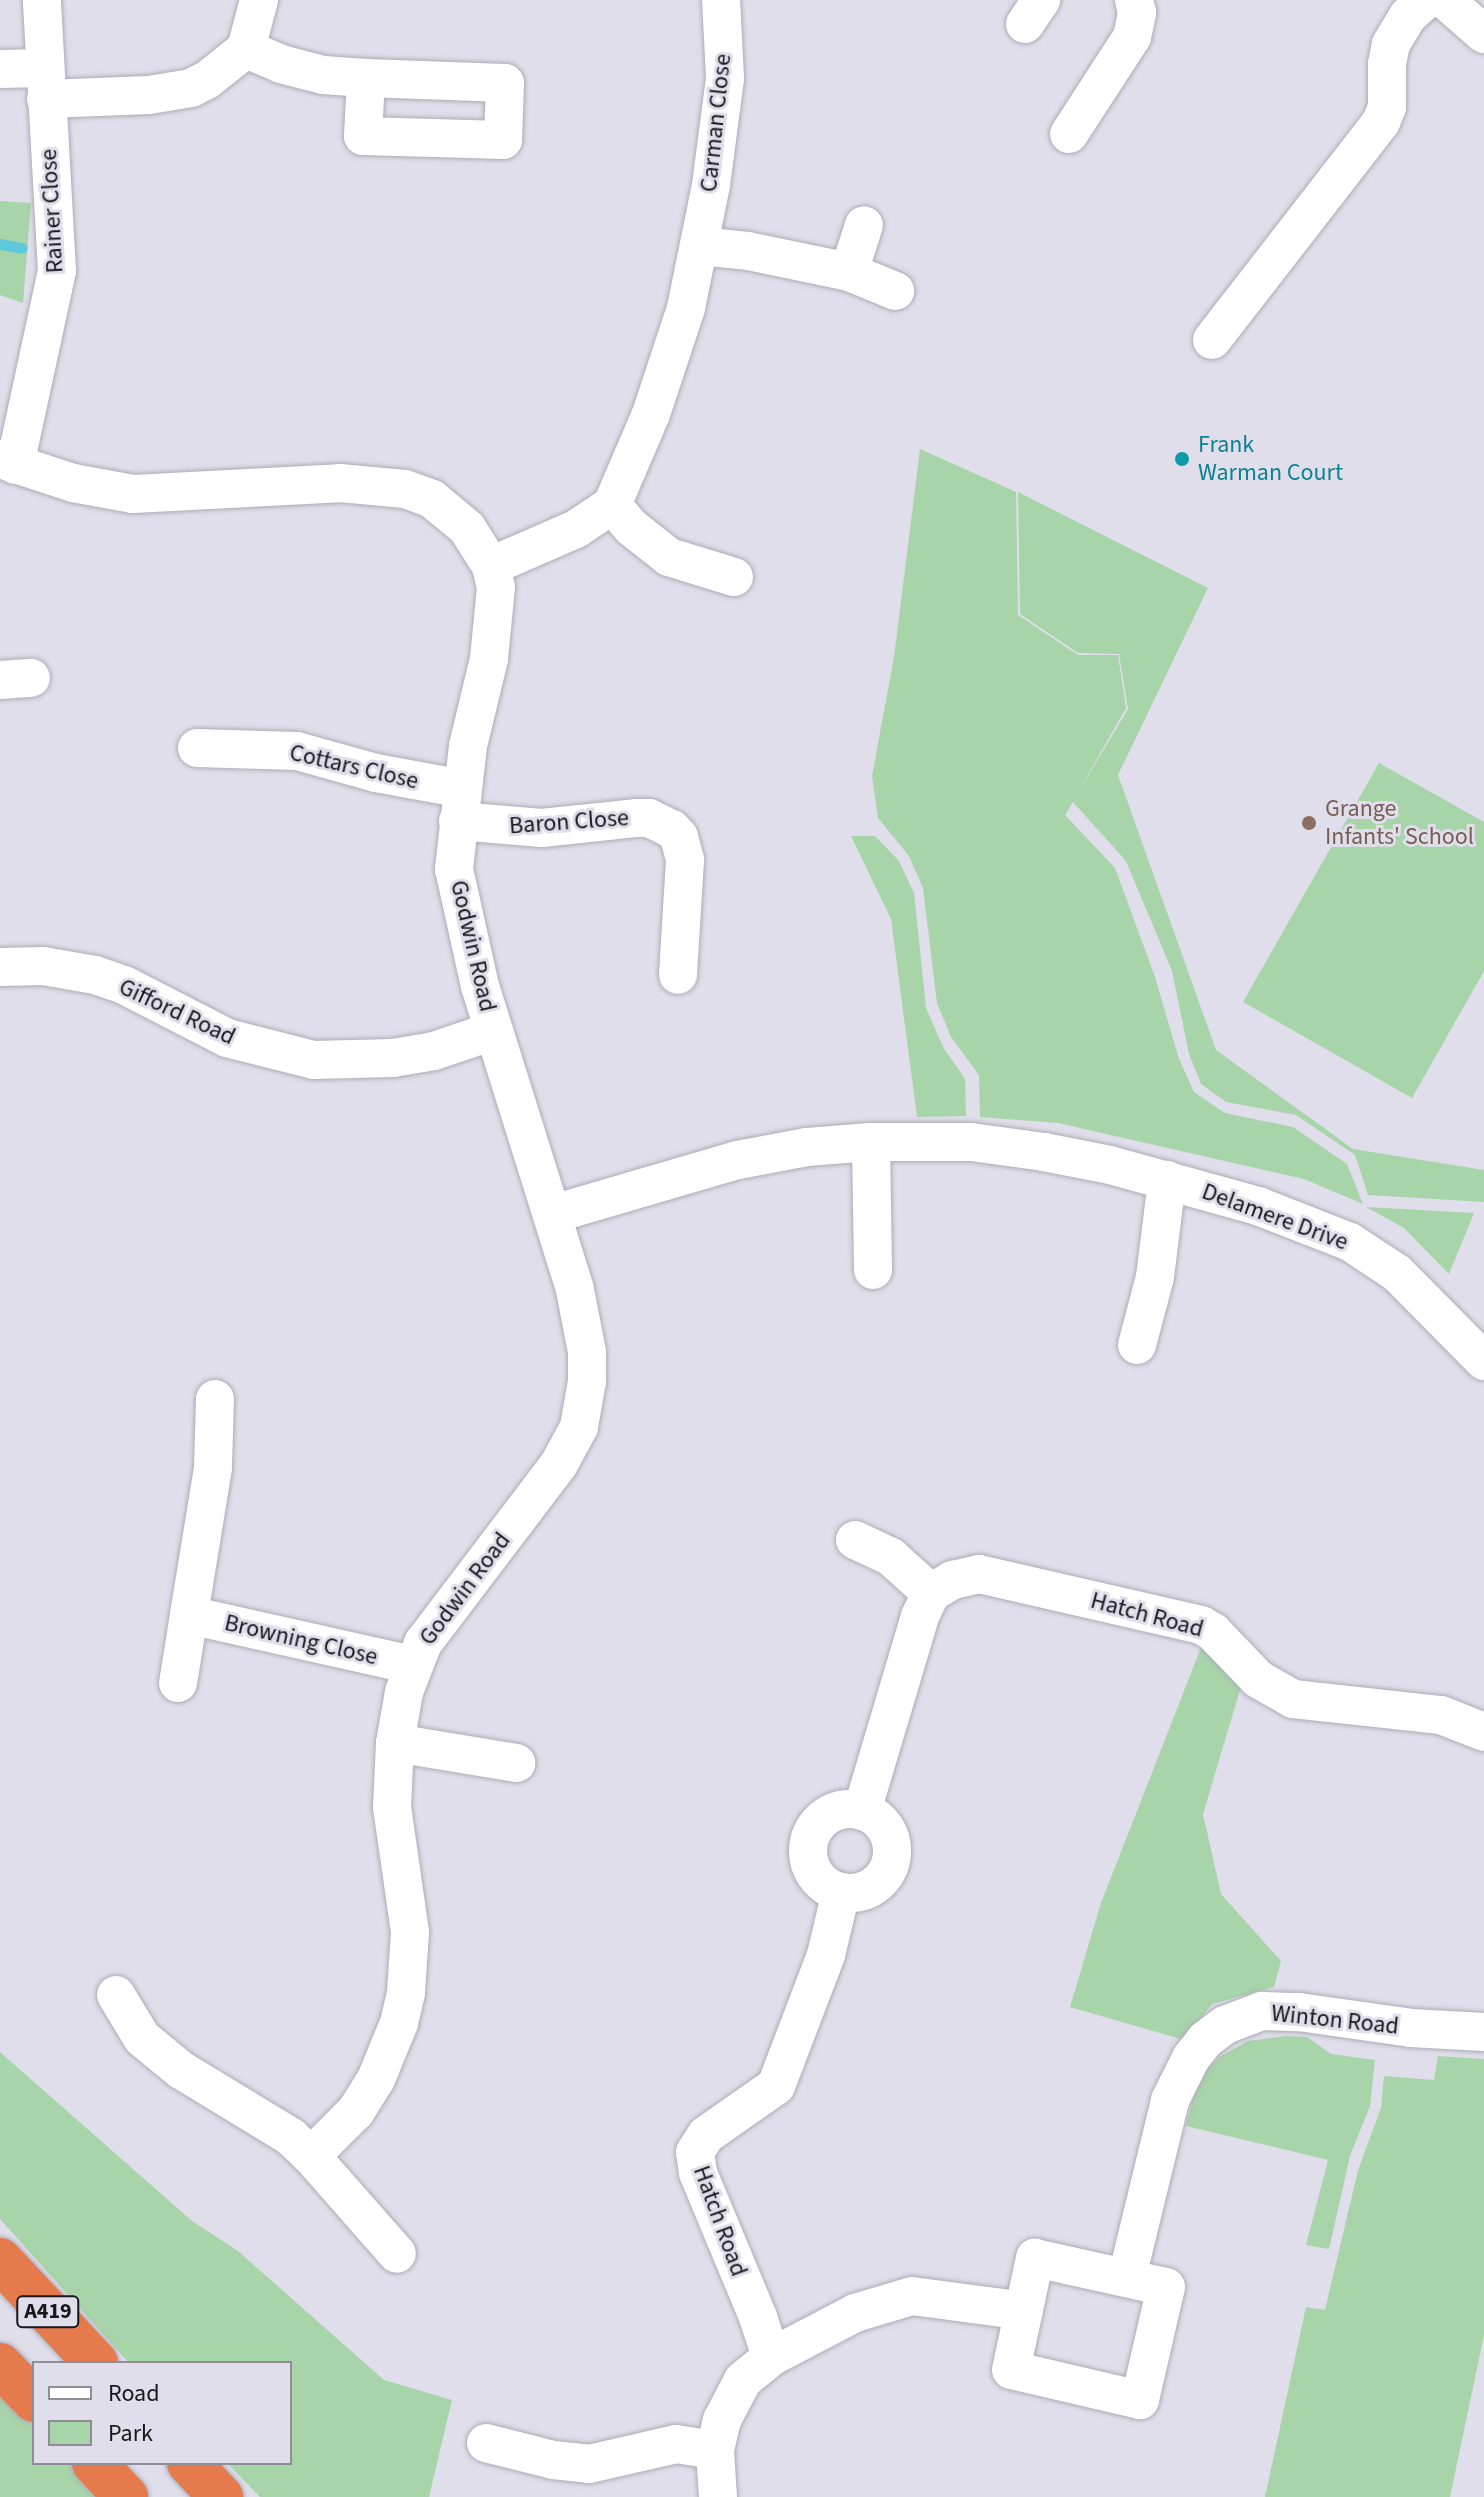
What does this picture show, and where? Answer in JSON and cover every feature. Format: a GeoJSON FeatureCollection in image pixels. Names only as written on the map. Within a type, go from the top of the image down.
{"type":"FeatureCollection","features":[{"type":"Feature","properties":{"kind":"highway","name":"A419"},"geometry":{"type":"LineString","coordinates":[[0,2260],[94,2361]]}},
{"type":"Feature","properties":{"kind":"highway"},"geometry":{"type":"LineString","coordinates":[[0,2365],[32,2398]]}},
{"type":"Feature","properties":{"kind":"highway"},"geometry":{"type":"LineString","coordinates":[[96,2465],[126,2497]]}},
{"type":"Feature","properties":{"kind":"highway"},"geometry":{"type":"LineString","coordinates":[[191,2465],[221,2497]]}},
{"type":"Feature","properties":{"kind":"street","name":"Rainer Close"},"geometry":{"type":"LineString","coordinates":[[8,462],[57,271],[42,0]]}},
{"type":"Feature","properties":{"kind":"street"},"geometry":{"type":"LineString","coordinates":[[0,69],[45,83],[171,93],[207,80],[246,49],[259,0]]}},
{"type":"Feature","properties":{"kind":"street","name":"Carman Close"},"geometry":{"type":"LineString","coordinates":[[612,505],[651,414],[686,308],[711,185],[725,78],[721,0]]}},
{"type":"Feature","properties":{"kind":"street"},"geometry":{"type":"LineString","coordinates":[[1069,134],[1132,37],[1137,13],[1134,0]]}},
{"type":"Feature","properties":{"kind":"street"},"geometry":{"type":"LineString","coordinates":[[1212,340],[1381,122],[1387,107],[1387,64],[1391,44],[1408,16],[1426,0]]}},
{"type":"Feature","properties":{"kind":"street"},"geometry":{"type":"LineString","coordinates":[[1445,0],[1484,34]]}},
{"type":"Feature","properties":{"kind":"street"},"geometry":{"type":"LineString","coordinates":[[246,49],[281,64],[323,75],[366,78]]}},
{"type":"Feature","properties":{"kind":"street"},"geometry":{"type":"LineString","coordinates":[[849,272],[864,225]]}},
{"type":"Feature","properties":{"kind":"street"},"geometry":{"type":"LineString","coordinates":[[699,246],[748,251],[849,272],[895,291]]}},
{"type":"Feature","properties":{"kind":"street","name":"Godwin Road"},"geometry":{"type":"LineString","coordinates":[[8,462],[73,483],[133,494],[340,483],[405,489],[432,499],[467,528],[491,566],[497,607],[468,746],[454,869],[460,905],[493,1031],[575,1290],[587,1352],[587,1381],[579,1427],[559,1464],[423,1643],[412,1665],[395,1743],[392,1807],[411,1948],[406,1993],[399,2023],[376,2079],[355,2112],[311,2156]]}},
{"type":"Feature","properties":{"kind":"street"},"geometry":{"type":"LineString","coordinates":[[491,566],[576,529],[612,505],[631,527],[669,557],[734,577]]}},
{"type":"Feature","properties":{"kind":"street","name":"Cottars Close"},"geometry":{"type":"LineString","coordinates":[[197,748],[297,751],[376,773],[461,805]]}},
{"type":"Feature","properties":{"kind":"street","name":"Baron Close"},"geometry":{"type":"LineString","coordinates":[[461,805],[504,828],[542,828],[649,818],[672,829],[679,837],[685,860],[678,975]]}},
{"type":"Feature","properties":{"kind":"street","name":"Gifford Road"},"geometry":{"type":"LineString","coordinates":[[0,967],[43,966],[95,975],[124,985],[227,1038],[314,1060],[393,1058],[434,1051],[493,1031]]}},
{"type":"Feature","properties":{"kind":"street"},"geometry":{"type":"LineString","coordinates":[[871,1142],[873,1270]]}},
{"type":"Feature","properties":{"kind":"street","name":"Delamere Drive"},"geometry":{"type":"LineString","coordinates":[[553,1214],[738,1160],[807,1147],[871,1142],[971,1142],[1070,1157],[1258,1206],[1350,1242],[1397,1273],[1484,1361]]}},
{"type":"Feature","properties":{"kind":"street","name":"Delamere Drive"},"geometry":{"type":"LineString","coordinates":[[1137,1345],[1155,1277],[1167,1180]]}},
{"type":"Feature","properties":{"kind":"street","name":"Browning Close"},"geometry":{"type":"LineString","coordinates":[[178,1683],[213,1468],[215,1399]]}},
{"type":"Feature","properties":{"kind":"street"},"geometry":{"type":"LineString","coordinates":[[855,1540],[891,1557],[931,1593],[920,1616],[862,1811]]}},
{"type":"Feature","properties":{"kind":"street","name":"Hatch Road"},"geometry":{"type":"LineString","coordinates":[[931,1593],[953,1580],[979,1574],[1177,1618],[1213,1632],[1258,1679],[1293,1699],[1441,1715],[1484,1732]]}},
{"type":"Feature","properties":{"kind":"street","name":"Browning Close"},"geometry":{"type":"LineString","coordinates":[[189,1615],[412,1665]]}},
{"type":"Feature","properties":{"kind":"street"},"geometry":{"type":"LineString","coordinates":[[395,1743],[516,1763]]}},
{"type":"Feature","properties":{"kind":"street"},"geometry":{"type":"LineString","coordinates":[[838,1811],[862,1811],[874,1816],[889,1835],[892,1860],[877,1884],[866,1890],[841,1892],[820,1880],[809,1857],[809,1845],[818,1823],[828,1816],[838,1811]]}},
{"type":"Feature","properties":{"kind":"street","name":"Hatch Road"},"geometry":{"type":"LineString","coordinates":[[771,2357],[758,2317],[698,2173],[695,2152],[706,2135],[776,2086],[826,1955],[841,1892]]}},
{"type":"Feature","properties":{"kind":"street"},"geometry":{"type":"LineString","coordinates":[[116,1995],[142,2038],[181,2070],[291,2137],[397,2254]]}},
{"type":"Feature","properties":{"kind":"street","name":"Winton Road"},"geometry":{"type":"LineString","coordinates":[[1127,2277],[1170,2100],[1191,2058],[1205,2040],[1225,2025],[1262,2011],[1299,2012],[1411,2028],[1484,2032]]}},
{"type":"Feature","properties":{"kind":"street"},"geometry":{"type":"LineString","coordinates":[[1035,2258],[1127,2277],[1166,2287],[1140,2400],[1011,2370],[1035,2258]]}},
{"type":"Feature","properties":{"kind":"street"},"geometry":{"type":"LineString","coordinates":[[718,2497],[715,2450],[722,2420],[743,2380],[771,2357],[855,2313],[912,2296],[1024,2311]]}},
{"type":"Feature","properties":{"kind":"street"},"geometry":{"type":"LineString","coordinates":[[486,2443],[553,2460],[589,2464],[676,2444],[715,2450]]}},
{"type":"Feature","properties":{"kind":"green space"},"geometry":{"type":"Polygon","coordinates":[[[0,201],[31,203],[23,303],[0,295],[0,201]]]}},
{"type":"Feature","properties":{"kind":"green space"},"geometry":{"type":"Polygon","coordinates":[[[920,449],[1016,492],[1018,615],[1078,655],[1118,655],[1126,708],[1076,796],[1128,709],[1119,654],[1078,653],[1020,614],[1018,492],[1208,588],[1118,775],[1216,1050],[1353,1149],[1484,1170],[1484,1202],[1368,1195],[1355,1155],[1296,1115],[1226,1102],[1201,1084],[1189,1054],[1172,971],[1126,861],[1073,802],[1065,815],[1115,868],[1155,977],[1179,1059],[1194,1092],[1225,1113],[1293,1127],[1347,1164],[1363,1204],[1304,1179],[1058,1123],[980,1117],[979,1075],[951,1037],[937,1003],[923,888],[909,856],[878,818],[872,776],[894,657],[920,449]]]}},
{"type":"Feature","properties":{"kind":"green space"},"geometry":{"type":"Polygon","coordinates":[[[1379,763],[1484,822],[1484,971],[1412,1098],[1243,1002],[1379,763]]]}},
{"type":"Feature","properties":{"kind":"green space"},"geometry":{"type":"Polygon","coordinates":[[[851,836],[875,836],[899,861],[914,893],[926,1008],[943,1047],[965,1079],[966,1116],[917,1117],[891,919],[851,836]]]}},
{"type":"Feature","properties":{"kind":"green space"},"geometry":{"type":"Polygon","coordinates":[[[1366,1207],[1474,1213],[1449,1274],[1404,1228],[1366,1207]]]}},
{"type":"Feature","properties":{"kind":"green space"},"geometry":{"type":"Polygon","coordinates":[[[1202,1645],[1243,1680],[1203,1814],[1221,1894],[1281,1961],[1274,1987],[1212,2004],[1184,2040],[1070,2007],[1101,1903],[1202,1645]]]}},
{"type":"Feature","properties":{"kind":"green space"},"geometry":{"type":"Polygon","coordinates":[[[1286,2036],[1307,2037],[1331,2054],[1375,2060],[1370,2106],[1350,2156],[1329,2249],[1306,2245],[1328,2160],[1186,2126],[1194,2093],[1203,2074],[1219,2057],[1248,2041],[1286,2036]]]}},
{"type":"Feature","properties":{"kind":"green space"},"geometry":{"type":"Polygon","coordinates":[[[0,2052],[192,2221],[238,2251],[384,2380],[452,2400],[429,2497],[260,2497],[229,2465],[292,2465],[292,2361],[127,2361],[0,2219],[0,2052]]]}},
{"type":"Feature","properties":{"kind":"green space"},"geometry":{"type":"Polygon","coordinates":[[[1438,2056],[1484,2059],[1484,2335],[1450,2497],[1265,2497],[1306,2307],[1325,2310],[1358,2170],[1381,2108],[1384,2076],[1434,2080],[1438,2056]]]}},
{"type":"Feature","properties":{"kind":"green space"},"geometry":{"type":"Polygon","coordinates":[[[0,2390],[32,2424],[32,2465],[71,2465],[101,2497],[0,2497],[0,2390]]]}},
{"type":"Feature","properties":{"kind":"waterway"},"geometry":{"type":"LineString","coordinates":[[0,244],[22,248]]}},
{"type":"Feature","properties":{"kind":"place","name":"Frank Warman Court"},"geometry":{"type":"Point","coordinates":[1182,459]}},
{"type":"Feature","properties":{"kind":"place","name":"Grange Infants' School"},"geometry":{"type":"Point","coordinates":[1309,823]}}]}
